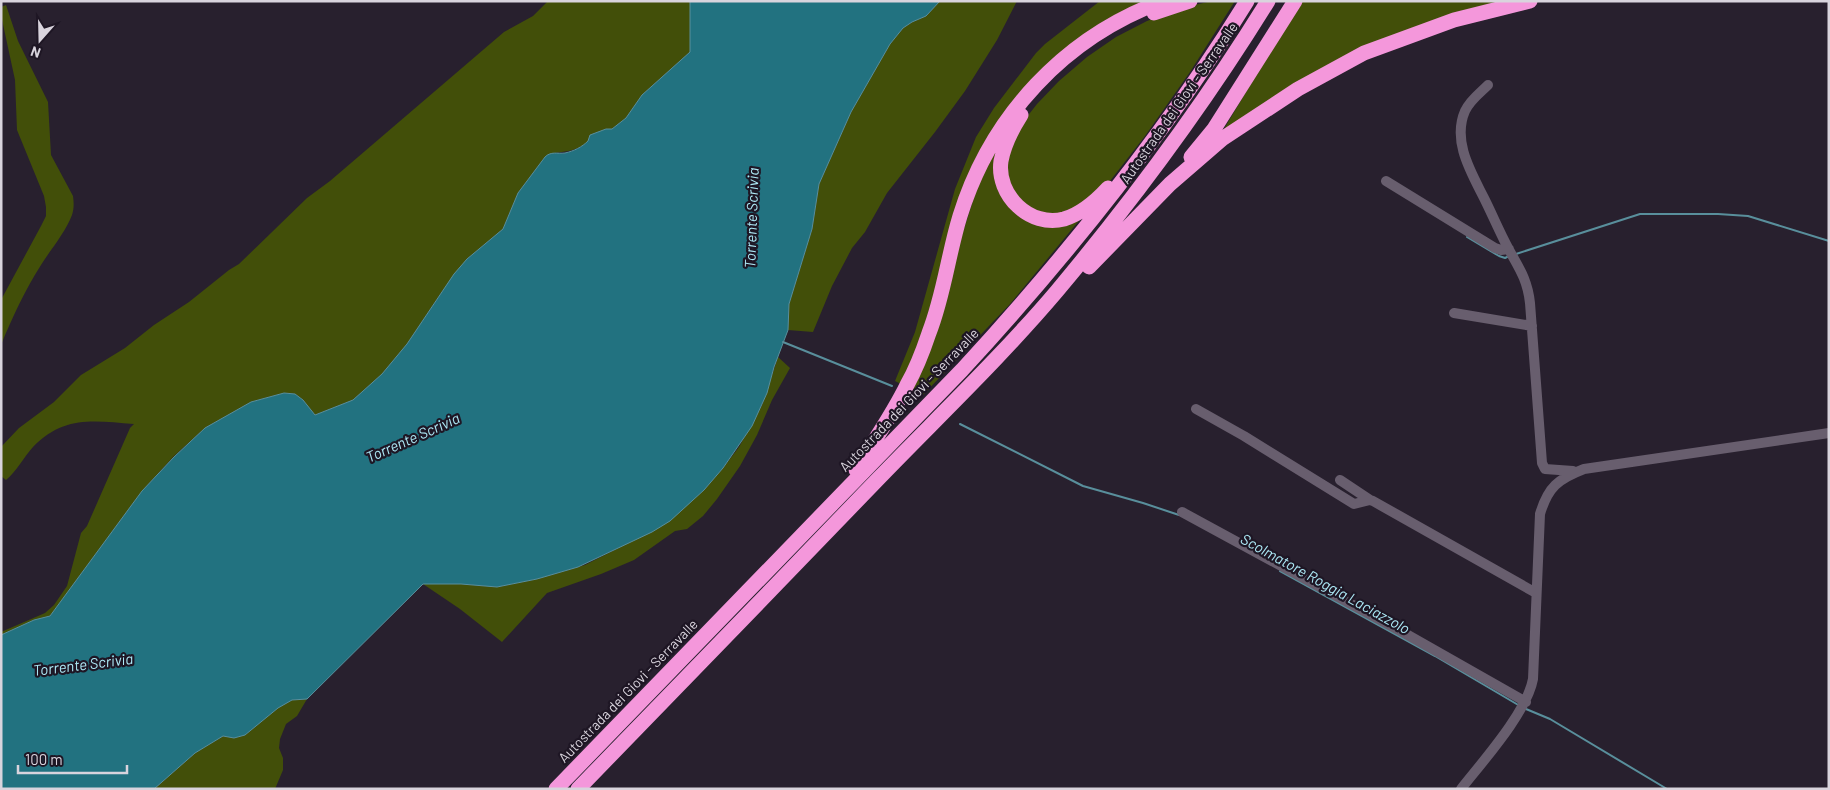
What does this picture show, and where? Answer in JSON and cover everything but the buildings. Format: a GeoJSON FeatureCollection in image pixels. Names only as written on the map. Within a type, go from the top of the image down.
{"type":"FeatureCollection","features":[{"type":"Feature","properties":{"kind":"highway"},"geometry":{"type":"LineString","coordinates":[[843,492],[902,394],[916,366],[941,300],[953,242],[965,201],[979,166],[996,136],[1029,91],[1051,68],[1077,46],[1121,19],[1163,1]]}},
{"type":"Feature","properties":{"kind":"highway"},"geometry":{"type":"LineString","coordinates":[[1166,124],[1101,196],[1075,215],[1051,221],[1040,219],[1029,214],[1013,201],[1003,184],[1001,162],[1012,128],[1024,109],[1041,89],[1080,54],[1102,39],[1154,13],[1190,1]]}},
{"type":"Feature","properties":{"kind":"highway","name":"Autostrada dei Giovi - Serravalle"},"geometry":{"type":"LineString","coordinates":[[556,789],[962,370],[1024,302],[1093,220],[1166,124],[1222,43],[1247,1]]}},
{"type":"Feature","properties":{"kind":"highway","name":"Autostrada dei Giovi - Serravalle"},"geometry":{"type":"LineString","coordinates":[[578,789],[1055,293],[1180,135],[1236,53],[1268,1]]}},
{"type":"Feature","properties":{"kind":"highway"},"geometry":{"type":"LineString","coordinates":[[1170,184],[1214,129],[1295,1]]}},
{"type":"Feature","properties":{"kind":"highway"},"geometry":{"type":"LineString","coordinates":[[1005,347],[1051,307],[1098,256],[1170,184],[1222,139],[1298,89],[1364,54],[1454,20],[1530,1]]}},
{"type":"Feature","properties":{"kind":"street"},"geometry":{"type":"LineString","coordinates":[[1488,85],[1470,102],[1465,110],[1462,125],[1462,143],[1467,162],[1527,284],[1542,463],[1545,470],[1576,472]]}},
{"type":"Feature","properties":{"kind":"street"},"geometry":{"type":"LineString","coordinates":[[1386,181],[1495,248],[1501,250],[1509,249]]}},
{"type":"Feature","properties":{"kind":"street"},"geometry":{"type":"LineString","coordinates":[[1454,313],[1532,326]]}},
{"type":"Feature","properties":{"kind":"street"},"geometry":{"type":"LineString","coordinates":[[1196,409],[1244,436],[1354,504],[1370,500]]}},
{"type":"Feature","properties":{"kind":"street"},"geometry":{"type":"LineString","coordinates":[[1461,789],[1523,706],[1532,690],[1540,514],[1543,504],[1557,482],[1576,472],[1593,467],[1829,433]]}},
{"type":"Feature","properties":{"kind":"street"},"geometry":{"type":"LineString","coordinates":[[1340,480],[1370,500],[1536,593]]}},
{"type":"Feature","properties":{"kind":"street"},"geometry":{"type":"LineString","coordinates":[[1182,512],[1406,634],[1523,706]]}},
{"type":"Feature","properties":{"kind":"green space"},"geometry":{"type":"Polygon","coordinates":[[[548,1],[690,1],[690,52],[642,95],[626,118],[612,129],[603,131],[578,148],[545,157],[518,193],[503,229],[467,259],[441,293],[407,344],[382,374],[353,400],[315,415],[303,400],[295,394],[284,393],[251,402],[205,428],[174,456],[142,491],[50,616],[34,620],[1,635],[1,632],[45,613],[54,605],[67,586],[81,533],[87,526],[130,428],[134,424],[80,422],[56,429],[33,447],[6,480],[1,476],[1,447],[19,428],[54,402],[81,375],[125,348],[239,264],[307,198],[330,181],[504,32],[533,16],[548,1]]]}},
{"type":"Feature","properties":{"kind":"green space"},"geometry":{"type":"Polygon","coordinates":[[[940,1],[1017,1],[997,40],[965,91],[887,193],[865,232],[852,248],[832,286],[813,332],[788,330],[789,304],[812,229],[819,184],[851,112],[890,44],[903,28],[926,16],[940,1]]]}},
{"type":"Feature","properties":{"kind":"green space"},"geometry":{"type":"Polygon","coordinates":[[[1100,1],[1150,1],[1112,19],[995,131],[928,324],[901,384],[895,381],[915,332],[955,189],[976,137],[994,108],[1036,53],[1100,1]]]}},
{"type":"Feature","properties":{"kind":"green space"},"geometry":{"type":"Polygon","coordinates":[[[1212,1],[1235,1],[1190,72],[1145,136],[1103,190],[1080,206],[1053,215],[1026,208],[1009,188],[1006,161],[1019,127],[1037,104],[1059,81],[1087,57],[1116,37],[1147,21],[1181,8],[1212,1]]]}},
{"type":"Feature","properties":{"kind":"green space"},"geometry":{"type":"Polygon","coordinates":[[[1300,1],[1507,1],[1343,58],[1264,103],[1221,134],[1300,1]]]}},
{"type":"Feature","properties":{"kind":"green space"},"geometry":{"type":"Polygon","coordinates":[[[6,5],[18,41],[48,102],[51,155],[73,196],[74,206],[69,222],[30,284],[14,314],[1,345],[1,300],[46,216],[44,196],[17,130],[15,80],[1,15],[1,7],[6,5]]]}},
{"type":"Feature","properties":{"kind":"green space"},"geometry":{"type":"Polygon","coordinates":[[[1006,131],[999,151],[1016,211],[1082,217],[1010,304],[922,396],[912,391],[979,182],[1006,131]]]}},
{"type":"Feature","properties":{"kind":"green space"},"geometry":{"type":"Polygon","coordinates":[[[778,357],[790,368],[772,400],[757,435],[740,466],[717,499],[703,516],[687,529],[675,531],[634,560],[547,593],[502,642],[460,609],[423,584],[461,584],[497,587],[537,579],[585,565],[660,527],[704,490],[739,447],[762,405],[778,357]]]}},
{"type":"Feature","properties":{"kind":"green space"},"geometry":{"type":"Polygon","coordinates":[[[307,699],[297,716],[286,724],[280,739],[279,748],[283,758],[283,770],[275,789],[154,789],[195,753],[223,736],[234,738],[245,735],[278,708],[292,700],[307,699]]]}},
{"type":"Feature","properties":{"kind":"water","name":"Torrente Scrivia"},"geometry":{"type":"Polygon","coordinates":[[[690,1],[940,1],[926,16],[903,28],[890,44],[851,112],[819,184],[812,229],[789,304],[788,330],[774,367],[767,393],[752,426],[723,468],[704,490],[670,521],[652,532],[578,567],[537,579],[497,587],[461,584],[423,584],[307,699],[292,700],[278,708],[245,735],[234,738],[223,736],[195,753],[154,789],[1,789],[1,635],[34,620],[50,616],[142,491],[205,428],[251,402],[284,393],[295,394],[303,400],[315,415],[353,400],[382,374],[407,344],[454,274],[467,259],[503,229],[518,193],[545,157],[552,153],[565,153],[575,150],[588,141],[590,135],[606,129],[612,129],[626,118],[642,95],[690,52],[690,1]]]}},
{"type":"Feature","properties":{"kind":"waterway"},"geometry":{"type":"LineString","coordinates":[[1516,254],[1640,214],[1748,216],[1829,241]]}},
{"type":"Feature","properties":{"kind":"waterway"},"geometry":{"type":"LineString","coordinates":[[1467,237],[1499,256],[1505,258],[1509,256]]}},
{"type":"Feature","properties":{"kind":"waterway","name":"Scolmatore Roggia Laciazzolo"},"geometry":{"type":"LineString","coordinates":[[783,342],[892,386]]}},
{"type":"Feature","properties":{"kind":"waterway","name":"Scolmatore Roggia Laciazzolo"},"geometry":{"type":"LineString","coordinates":[[960,424],[1083,486],[1179,515]]}},
{"type":"Feature","properties":{"kind":"waterway","name":"Scolmatore Roggia Laciazzolo"},"geometry":{"type":"LineString","coordinates":[[1280,571],[1435,656],[1520,706]]}},
{"type":"Feature","properties":{"kind":"waterway","name":"Scolmatore Roggia Laciazzolo"},"geometry":{"type":"LineString","coordinates":[[1526,709],[1550,719],[1667,789]]}}]}
